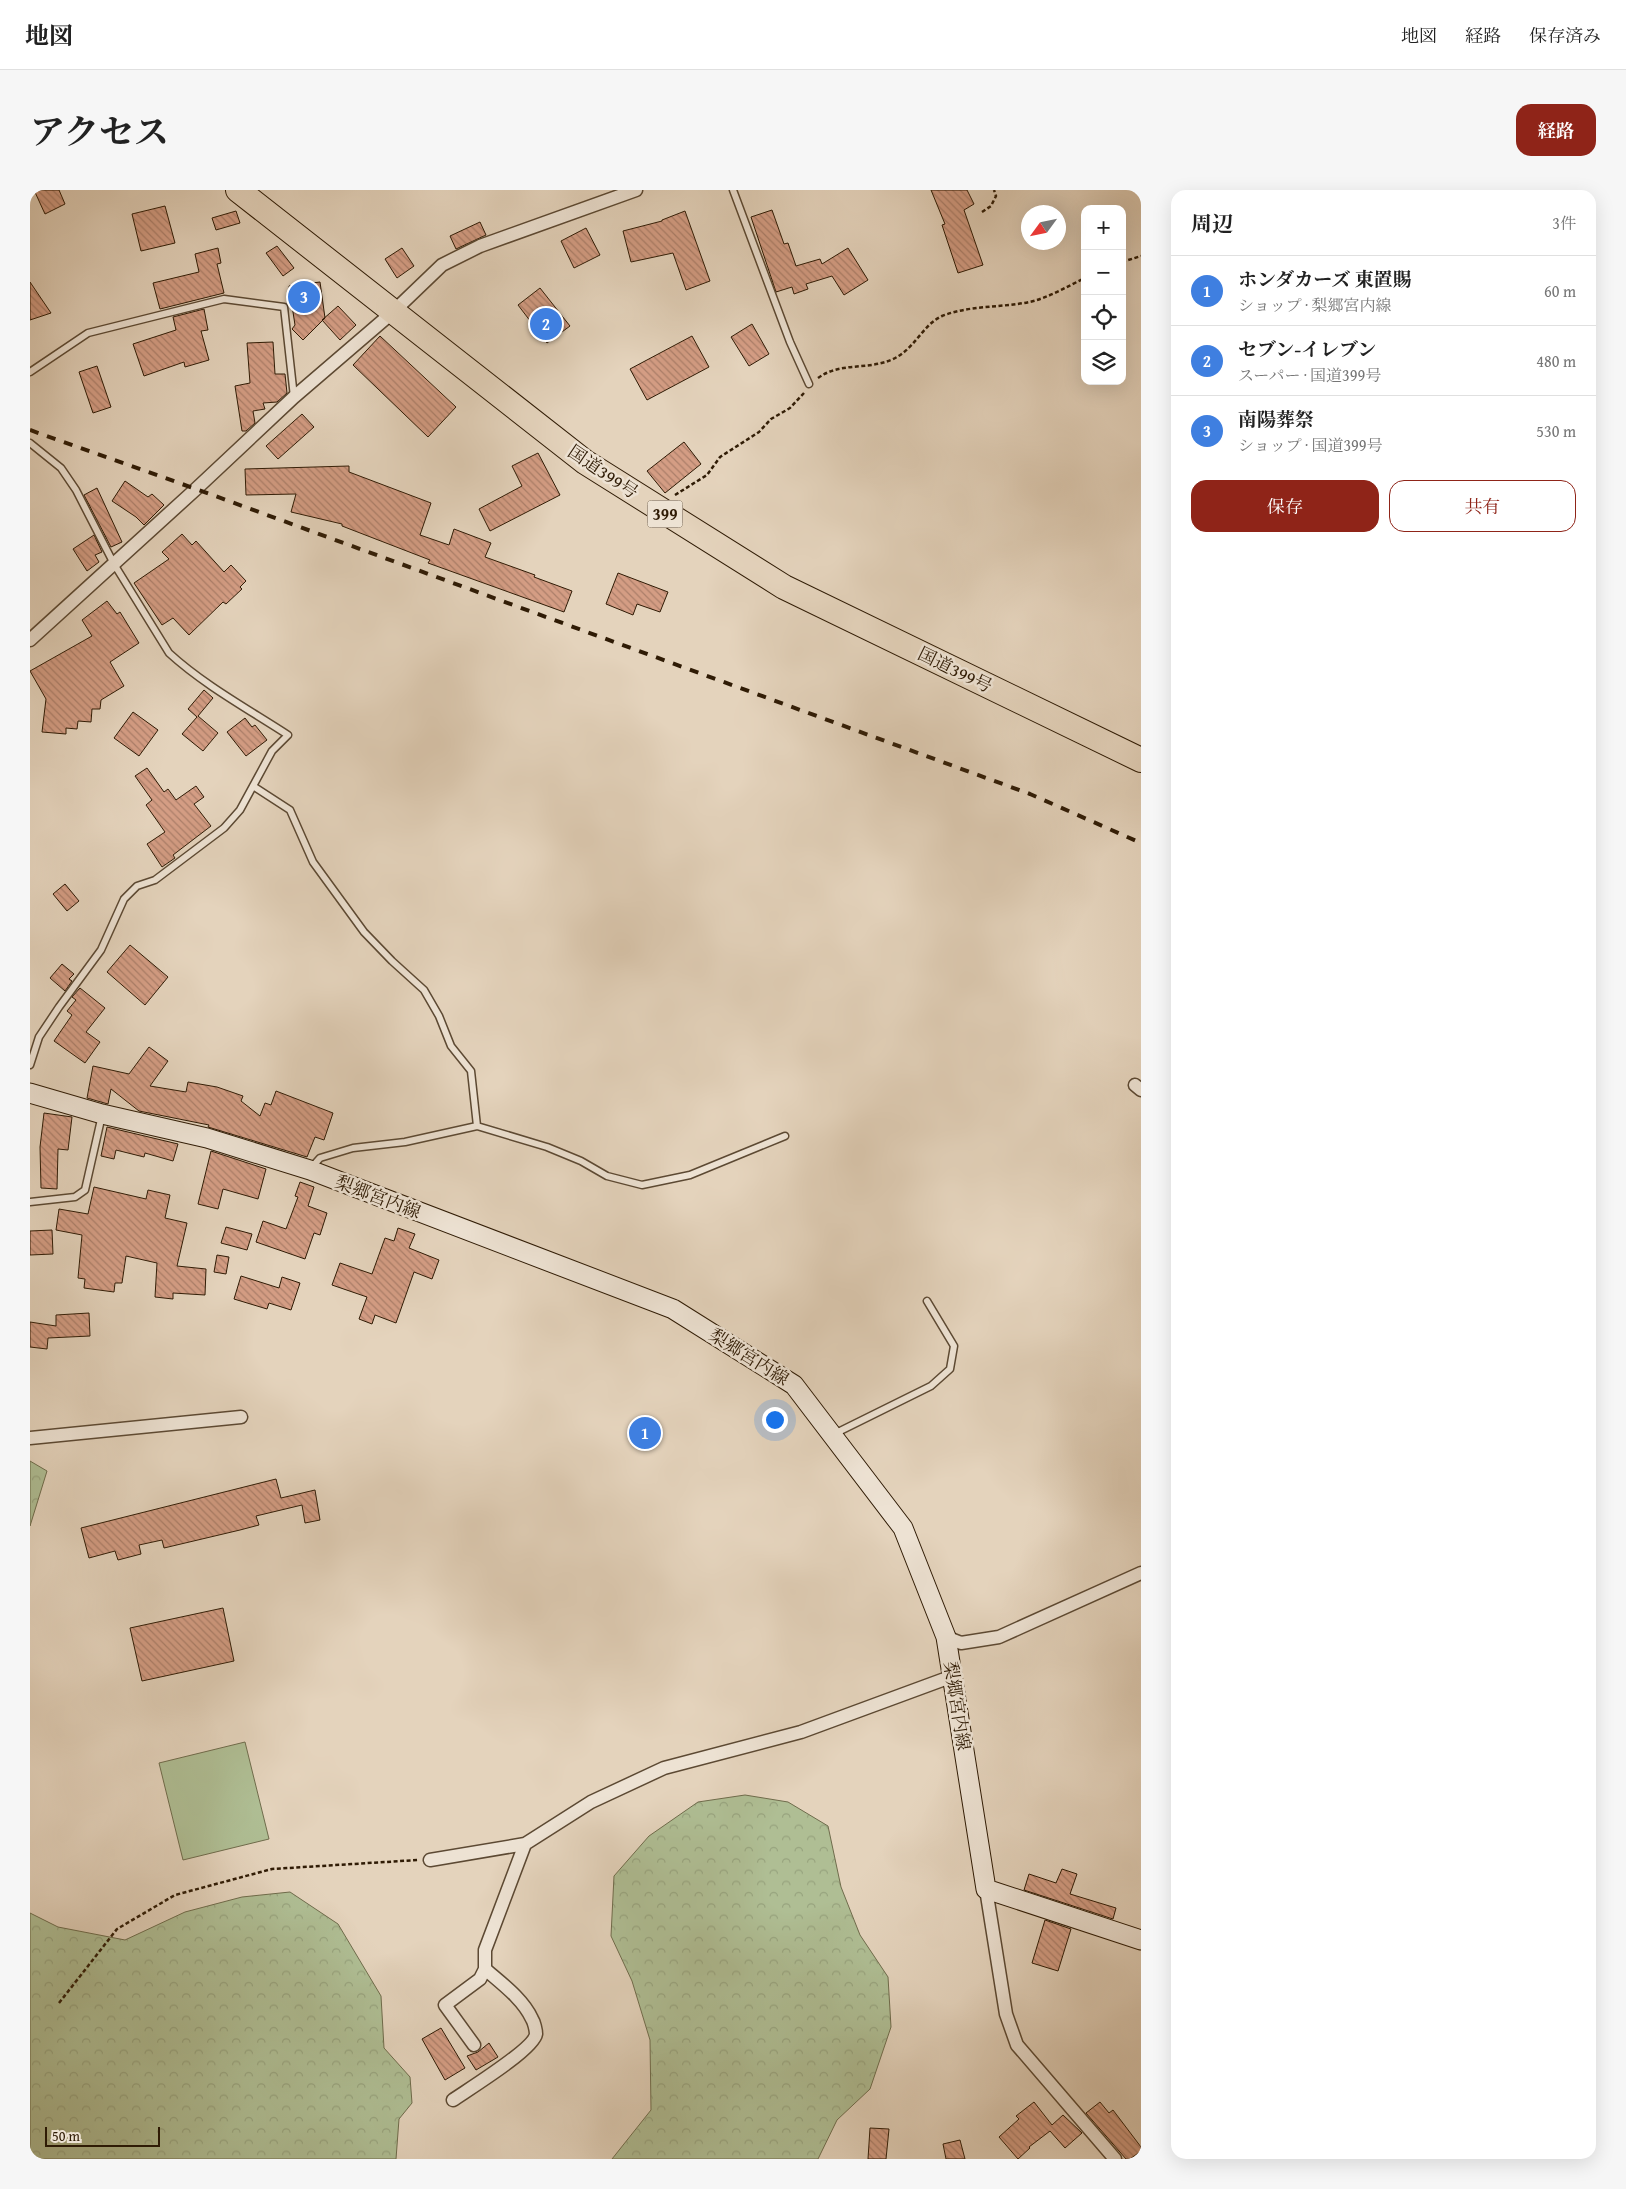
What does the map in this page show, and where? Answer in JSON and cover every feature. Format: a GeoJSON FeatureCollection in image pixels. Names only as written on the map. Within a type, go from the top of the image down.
{"type":"FeatureCollection","features":[{"type":"Feature","properties":{"kind":"highway","name":"国道399号"},"geometry":{"type":"LineString","coordinates":[[238,190],[585,462],[644,501],[784,587],[1141,760]]}},
{"type":"Feature","properties":{"kind":"main road","name":"梨郷宮内線"},"geometry":{"type":"LineString","coordinates":[[30,1093],[102,1114],[207,1138],[310,1170],[673,1309],[794,1385],[903,1528],[946,1637],[986,1889]]}},
{"type":"Feature","properties":{"kind":"main road"},"geometry":{"type":"LineString","coordinates":[[986,1889],[1141,1940]]}},
{"type":"Feature","properties":{"kind":"street"},"geometry":{"type":"LineString","coordinates":[[30,640],[294,397],[393,312],[442,266],[480,246],[636,190]]}},
{"type":"Feature","properties":{"kind":"street"},"geometry":{"type":"LineString","coordinates":[[30,1438],[241,1417]]}},
{"type":"Feature","properties":{"kind":"street"},"geometry":{"type":"LineString","coordinates":[[946,1637],[962,1642],[999,1637],[1141,1573]]}},
{"type":"Feature","properties":{"kind":"street"},"geometry":{"type":"LineString","coordinates":[[430,1860],[525,1844],[591,1802],[664,1768],[801,1732],[953,1676]]}},
{"type":"Feature","properties":{"kind":"street"},"geometry":{"type":"LineString","coordinates":[[474,2045],[445,2005],[480,1979],[485,1969],[485,1950],[525,1844]]}},
{"type":"Feature","properties":{"kind":"street"},"geometry":{"type":"LineString","coordinates":[[986,1889],[1006,2014],[1017,2045],[1114,2159]]}},
{"type":"Feature","properties":{"kind":"street"},"geometry":{"type":"LineString","coordinates":[[453,2100],[525,2050],[536,2034],[533,2019],[524,2005],[485,1969]]}},
{"type":"Feature","properties":{"kind":"lane"},"geometry":{"type":"LineString","coordinates":[[732,190],[790,342],[810,384]]}},
{"type":"Feature","properties":{"kind":"lane"},"geometry":{"type":"LineString","coordinates":[[30,372],[88,333],[224,298],[284,307],[294,397]]}},
{"type":"Feature","properties":{"kind":"lane"},"geometry":{"type":"LineString","coordinates":[[30,443],[61,468],[71,483],[114,564],[169,653],[182,664],[288,735],[272,751],[240,810],[224,828],[154,880],[137,886],[124,899],[101,950],[39,1037],[30,1065]]}},
{"type":"Feature","properties":{"kind":"lane"},"geometry":{"type":"LineString","coordinates":[[252,786],[290,810],[313,862],[358,924],[392,961],[424,990],[439,1016],[451,1046],[471,1071],[477,1126]]}},
{"type":"Feature","properties":{"kind":"lane"},"geometry":{"type":"LineString","coordinates":[[30,1202],[75,1197],[85,1190],[102,1114]]}},
{"type":"Feature","properties":{"kind":"lane"},"geometry":{"type":"LineString","coordinates":[[310,1170],[320,1158],[352,1148],[405,1142],[477,1126],[547,1147],[581,1161],[606,1176],[642,1185],[690,1175],[785,1136]]}},
{"type":"Feature","properties":{"kind":"lane"},"geometry":{"type":"LineString","coordinates":[[833,1434],[931,1386],[950,1370],[954,1346],[927,1301]]}},
{"type":"Feature","properties":{"kind":"path"},"geometry":{"type":"LineString","coordinates":[[982,212],[991,206],[996,196],[994,190]]}},
{"type":"Feature","properties":{"kind":"path"},"geometry":{"type":"LineString","coordinates":[[1126,261],[1141,256]]}},
{"type":"Feature","properties":{"kind":"path"},"geometry":{"type":"LineString","coordinates":[[644,501],[668,499],[698,482],[707,475],[720,457],[758,432],[771,419],[802,398],[810,384],[823,374],[839,368],[890,360],[914,344],[935,320],[979,307],[1030,302],[1081,280]]}},
{"type":"Feature","properties":{"kind":"path"},"geometry":{"type":"LineString","coordinates":[[59,2003],[117,1929],[175,1895],[272,1869],[430,1860]]}},
{"type":"Feature","properties":{"kind":"green space"},"geometry":{"type":"Polygon","coordinates":[[[30,1461],[47,1471],[30,1526],[30,1461]]]}},
{"type":"Feature","properties":{"kind":"green space"},"geometry":{"type":"Polygon","coordinates":[[[245,1742],[269,1839],[183,1860],[159,1763],[245,1742]]]}},
{"type":"Feature","properties":{"kind":"green space"},"geometry":{"type":"Polygon","coordinates":[[[745,1795],[788,1802],[828,1826],[841,1887],[860,1935],[888,1977],[891,2027],[870,2089],[837,2120],[818,2159],[612,2159],[651,2110],[650,2040],[632,1981],[611,1936],[614,1876],[649,1836],[698,1802],[745,1795]]]}},
{"type":"Feature","properties":{"kind":"green space"},"geometry":{"type":"Polygon","coordinates":[[[290,1892],[338,1924],[381,1996],[384,2048],[410,2077],[412,2103],[399,2119],[396,2159],[30,2159],[30,1913],[58,1927],[125,1940],[185,1912],[242,1897],[290,1892]]]}},
{"type":"Feature","properties":{"kind":"building"},"geometry":{"type":"Polygon","coordinates":[[[34,190],[59,190],[65,204],[45,214],[34,190]]]}},
{"type":"Feature","properties":{"kind":"building"},"geometry":{"type":"Polygon","coordinates":[[[931,190],[967,190],[974,204],[964,210],[983,265],[958,273],[942,225],[945,224],[931,190]]]}},
{"type":"Feature","properties":{"kind":"building"},"geometry":{"type":"Polygon","coordinates":[[[165,206],[175,243],[141,251],[132,214],[165,206]]]}},
{"type":"Feature","properties":{"kind":"building"},"geometry":{"type":"Polygon","coordinates":[[[772,210],[784,244],[788,243],[796,266],[820,259],[822,264],[848,248],[868,280],[844,295],[832,276],[806,284],[808,289],[794,294],[792,287],[776,292],[751,217],[772,210]]]}},
{"type":"Feature","properties":{"kind":"building"},"geometry":{"type":"Polygon","coordinates":[[[236,211],[240,223],[216,230],[212,218],[236,211]]]}},
{"type":"Feature","properties":{"kind":"building"},"geometry":{"type":"Polygon","coordinates":[[[685,211],[710,281],[686,290],[673,253],[631,262],[623,231],[662,221],[685,211]]]}},
{"type":"Feature","properties":{"kind":"building"},"geometry":{"type":"Polygon","coordinates":[[[480,222],[486,235],[456,249],[450,236],[480,222]]]}},
{"type":"Feature","properties":{"kind":"building"},"geometry":{"type":"Polygon","coordinates":[[[586,228],[600,255],[574,268],[561,241],[586,228]]]}},
{"type":"Feature","properties":{"kind":"building"},"geometry":{"type":"Polygon","coordinates":[[[277,246],[294,268],[283,276],[266,253],[277,246]]]}},
{"type":"Feature","properties":{"kind":"building"},"geometry":{"type":"Polygon","coordinates":[[[218,248],[221,263],[217,264],[224,293],[160,309],[153,283],[199,272],[195,254],[218,248]]]}},
{"type":"Feature","properties":{"kind":"building"},"geometry":{"type":"Polygon","coordinates":[[[402,248],[414,266],[397,278],[385,259],[402,248]]]}},
{"type":"Feature","properties":{"kind":"building"},"geometry":{"type":"Polygon","coordinates":[[[30,282],[51,313],[30,320],[30,282]]]}},
{"type":"Feature","properties":{"kind":"building"},"geometry":{"type":"Polygon","coordinates":[[[320,282],[325,318],[303,340],[292,329],[295,325],[289,286],[320,282]]]}},
{"type":"Feature","properties":{"kind":"building"},"geometry":{"type":"Polygon","coordinates":[[[540,288],[570,326],[547,343],[518,305],[540,288]]]}},
{"type":"Feature","properties":{"kind":"building"},"geometry":{"type":"Polygon","coordinates":[[[338,306],[356,325],[340,340],[322,320],[338,306]]]}},
{"type":"Feature","properties":{"kind":"building"},"geometry":{"type":"Polygon","coordinates":[[[204,309],[208,330],[201,331],[209,360],[185,367],[184,362],[144,376],[133,344],[176,330],[173,317],[204,309]]]}},
{"type":"Feature","properties":{"kind":"building"},"geometry":{"type":"Polygon","coordinates":[[[752,324],[769,354],[749,366],[731,337],[752,324]]]}},
{"type":"Feature","properties":{"kind":"building"},"geometry":{"type":"Polygon","coordinates":[[[380,336],[456,407],[428,437],[353,365],[380,336]]]}},
{"type":"Feature","properties":{"kind":"building"},"geometry":{"type":"Polygon","coordinates":[[[692,336],[709,367],[647,400],[630,369],[692,336]]]}},
{"type":"Feature","properties":{"kind":"building"},"geometry":{"type":"Polygon","coordinates":[[[273,342],[275,374],[285,374],[287,393],[277,402],[263,403],[265,409],[253,411],[255,423],[246,431],[242,431],[235,386],[250,383],[247,343],[273,342]]]}},
{"type":"Feature","properties":{"kind":"building"},"geometry":{"type":"Polygon","coordinates":[[[97,366],[111,407],[93,413],[79,372],[97,366]]]}},
{"type":"Feature","properties":{"kind":"building"},"geometry":{"type":"Polygon","coordinates":[[[302,414],[314,427],[278,459],[266,446],[302,414]]]}},
{"type":"Feature","properties":{"kind":"building"},"geometry":{"type":"Polygon","coordinates":[[[684,442],[701,464],[665,493],[647,471],[684,442]]]}},
{"type":"Feature","properties":{"kind":"building"},"geometry":{"type":"Polygon","coordinates":[[[538,453],[560,495],[490,531],[479,509],[522,486],[512,466],[538,453]]]}},
{"type":"Feature","properties":{"kind":"building"},"geometry":{"type":"Polygon","coordinates":[[[349,466],[349,472],[431,503],[420,535],[449,545],[454,529],[491,543],[485,557],[572,591],[564,612],[428,563],[430,560],[342,526],[342,524],[291,512],[296,494],[246,495],[245,469],[349,466]]]}},
{"type":"Feature","properties":{"kind":"building"},"geometry":{"type":"Polygon","coordinates":[[[125,481],[148,497],[152,494],[164,505],[144,525],[136,517],[112,501],[125,481]]]}},
{"type":"Feature","properties":{"kind":"building"},"geometry":{"type":"Polygon","coordinates":[[[97,488],[122,542],[111,547],[84,495],[97,488]]]}},
{"type":"Feature","properties":{"kind":"building"},"geometry":{"type":"Polygon","coordinates":[[[182,534],[192,545],[196,541],[224,572],[231,565],[246,581],[240,587],[242,589],[226,604],[223,602],[189,635],[173,618],[162,625],[134,583],[169,559],[162,552],[182,534]]]}},
{"type":"Feature","properties":{"kind":"building"},"geometry":{"type":"Polygon","coordinates":[[[94,535],[102,552],[95,555],[99,562],[87,571],[73,549],[94,535]]]}},
{"type":"Feature","properties":{"kind":"building"},"geometry":{"type":"Polygon","coordinates":[[[618,573],[668,592],[660,612],[637,604],[633,615],[606,604],[618,573]]]}},
{"type":"Feature","properties":{"kind":"building"},"geometry":{"type":"Polygon","coordinates":[[[107,601],[117,614],[120,612],[139,643],[110,662],[124,686],[101,700],[100,709],[92,709],[91,722],[78,721],[77,729],[66,728],[66,734],[42,732],[46,699],[30,671],[92,636],[82,620],[107,601]]]}},
{"type":"Feature","properties":{"kind":"building"},"geometry":{"type":"Polygon","coordinates":[[[204,690],[213,698],[198,716],[218,733],[203,751],[182,734],[197,717],[188,709],[204,690]]]}},
{"type":"Feature","properties":{"kind":"building"},"geometry":{"type":"Polygon","coordinates":[[[133,712],[158,730],[139,756],[114,738],[133,712]]]}},
{"type":"Feature","properties":{"kind":"building"},"geometry":{"type":"Polygon","coordinates":[[[245,718],[252,727],[255,725],[267,740],[246,756],[227,732],[245,718]]]}},
{"type":"Feature","properties":{"kind":"building"},"geometry":{"type":"Polygon","coordinates":[[[147,768],[164,792],[168,789],[176,800],[196,786],[204,797],[194,804],[211,826],[173,855],[175,858],[162,867],[147,844],[165,832],[146,805],[152,800],[135,776],[147,768]]]}},
{"type":"Feature","properties":{"kind":"building"},"geometry":{"type":"Polygon","coordinates":[[[65,884],[79,901],[67,911],[53,894],[65,884]]]}},
{"type":"Feature","properties":{"kind":"building"},"geometry":{"type":"Polygon","coordinates":[[[130,945],[168,977],[145,1005],[107,972],[130,945]]]}},
{"type":"Feature","properties":{"kind":"building"},"geometry":{"type":"Polygon","coordinates":[[[62,964],[74,974],[69,979],[72,981],[65,991],[50,978],[62,964]]]}},
{"type":"Feature","properties":{"kind":"building"},"geometry":{"type":"Polygon","coordinates":[[[80,988],[105,1008],[86,1032],[100,1042],[85,1063],[54,1041],[72,1015],[67,1011],[76,1000],[72,997],[80,988]]]}},
{"type":"Feature","properties":{"kind":"building"},"geometry":{"type":"Polygon","coordinates":[[[149,1047],[168,1061],[150,1086],[186,1092],[188,1082],[217,1087],[243,1096],[241,1101],[260,1116],[265,1103],[271,1105],[276,1091],[333,1113],[324,1140],[315,1137],[307,1157],[208,1127],[209,1125],[139,1111],[111,1089],[108,1104],[87,1098],[93,1066],[129,1074],[149,1047]]]}},
{"type":"Feature","properties":{"kind":"building"},"geometry":{"type":"Polygon","coordinates":[[[44,1113],[72,1117],[68,1150],[58,1149],[57,1189],[41,1188],[40,1147],[44,1113]]]}},
{"type":"Feature","properties":{"kind":"building"},"geometry":{"type":"Polygon","coordinates":[[[107,1127],[178,1144],[173,1161],[145,1153],[144,1157],[116,1150],[114,1159],[101,1156],[107,1127]]]}},
{"type":"Feature","properties":{"kind":"building"},"geometry":{"type":"Polygon","coordinates":[[[211,1151],[266,1169],[258,1199],[223,1189],[218,1209],[198,1204],[211,1151]]]}},
{"type":"Feature","properties":{"kind":"building"},"geometry":{"type":"Polygon","coordinates":[[[300,1182],[314,1187],[308,1206],[327,1213],[320,1235],[314,1233],[305,1259],[256,1242],[263,1221],[286,1229],[298,1197],[295,1196],[300,1182]]]}},
{"type":"Feature","properties":{"kind":"building"},"geometry":{"type":"Polygon","coordinates":[[[94,1187],[146,1199],[148,1190],[170,1195],[165,1218],[187,1223],[177,1266],[206,1269],[205,1295],[173,1293],[173,1299],[155,1297],[157,1263],[126,1256],[122,1283],[115,1283],[114,1292],[84,1288],[85,1279],[78,1278],[82,1235],[56,1230],[59,1209],[88,1214],[94,1187]]]}},
{"type":"Feature","properties":{"kind":"building"},"geometry":{"type":"Polygon","coordinates":[[[226,1227],[252,1234],[247,1250],[221,1243],[226,1227]]]}},
{"type":"Feature","properties":{"kind":"building"},"geometry":{"type":"Polygon","coordinates":[[[398,1228],[415,1234],[409,1248],[439,1260],[432,1279],[414,1272],[396,1323],[375,1315],[372,1324],[359,1319],[367,1297],[332,1285],[340,1263],[372,1274],[385,1238],[394,1241],[398,1228]]]}},
{"type":"Feature","properties":{"kind":"building"},"geometry":{"type":"Polygon","coordinates":[[[52,1230],[53,1254],[30,1255],[30,1231],[52,1230]]]}},
{"type":"Feature","properties":{"kind":"building"},"geometry":{"type":"Polygon","coordinates":[[[217,1255],[229,1257],[226,1274],[214,1272],[217,1255]]]}},
{"type":"Feature","properties":{"kind":"building"},"geometry":{"type":"Polygon","coordinates":[[[241,1276],[279,1288],[282,1277],[300,1283],[291,1310],[269,1303],[267,1309],[234,1299],[241,1276]]]}},
{"type":"Feature","properties":{"kind":"building"},"geometry":{"type":"Polygon","coordinates":[[[89,1313],[90,1336],[48,1338],[47,1349],[30,1347],[30,1322],[56,1326],[56,1315],[89,1313]]]}},
{"type":"Feature","properties":{"kind":"building"},"geometry":{"type":"Polygon","coordinates":[[[276,1479],[281,1498],[315,1490],[320,1520],[305,1523],[302,1505],[256,1516],[259,1525],[240,1530],[164,1548],[162,1540],[139,1545],[141,1554],[118,1560],[115,1551],[89,1558],[81,1528],[276,1479]]]}},
{"type":"Feature","properties":{"kind":"building"},"geometry":{"type":"Polygon","coordinates":[[[223,1608],[234,1661],[142,1681],[130,1628],[223,1608]]]}},
{"type":"Feature","properties":{"kind":"building"},"geometry":{"type":"Polygon","coordinates":[[[1062,1869],[1077,1874],[1070,1894],[1116,1908],[1113,1919],[1024,1890],[1029,1874],[1056,1883],[1062,1869]]]}},
{"type":"Feature","properties":{"kind":"building"},"geometry":{"type":"Polygon","coordinates":[[[1045,1920],[1071,1929],[1058,1971],[1032,1963],[1045,1920]]]}},
{"type":"Feature","properties":{"kind":"building"},"geometry":{"type":"Polygon","coordinates":[[[441,2028],[465,2068],[445,2080],[422,2039],[441,2028]]]}},
{"type":"Feature","properties":{"kind":"building"},"geometry":{"type":"Polygon","coordinates":[[[489,2043],[498,2057],[476,2070],[467,2056],[478,2052],[489,2043]]]}},
{"type":"Feature","properties":{"kind":"building"},"geometry":{"type":"Polygon","coordinates":[[[1034,2102],[1052,2125],[1063,2115],[1082,2133],[1065,2148],[1050,2131],[1029,2147],[1018,2159],[999,2137],[1019,2119],[1016,2116],[1034,2102]]]}},
{"type":"Feature","properties":{"kind":"building"},"geometry":{"type":"Polygon","coordinates":[[[1100,2102],[1109,2113],[1113,2110],[1141,2147],[1141,2151],[1130,2159],[1126,2159],[1086,2113],[1100,2102]]]}},
{"type":"Feature","properties":{"kind":"building"},"geometry":{"type":"Polygon","coordinates":[[[870,2128],[889,2129],[886,2159],[868,2159],[870,2128]]]}},
{"type":"Feature","properties":{"kind":"building"},"geometry":{"type":"Polygon","coordinates":[[[960,2140],[965,2159],[946,2159],[943,2144],[960,2140]]]}},
{"type":"Feature","properties":{"kind":"railway"},"geometry":{"type":"LineString","coordinates":[[30,430],[1030,794],[1141,843]]}},
{"type":"Feature","properties":{"kind":"place","name":"南陽葬祭"},"geometry":{"type":"Point","coordinates":[304,297]}},
{"type":"Feature","properties":{"kind":"place","name":"セブン-イレブン"},"geometry":{"type":"Point","coordinates":[546,324]}},
{"type":"Feature","properties":{"kind":"place","name":"ホンダカーズ 東置賜"},"geometry":{"type":"Point","coordinates":[645,1433]}}]}
